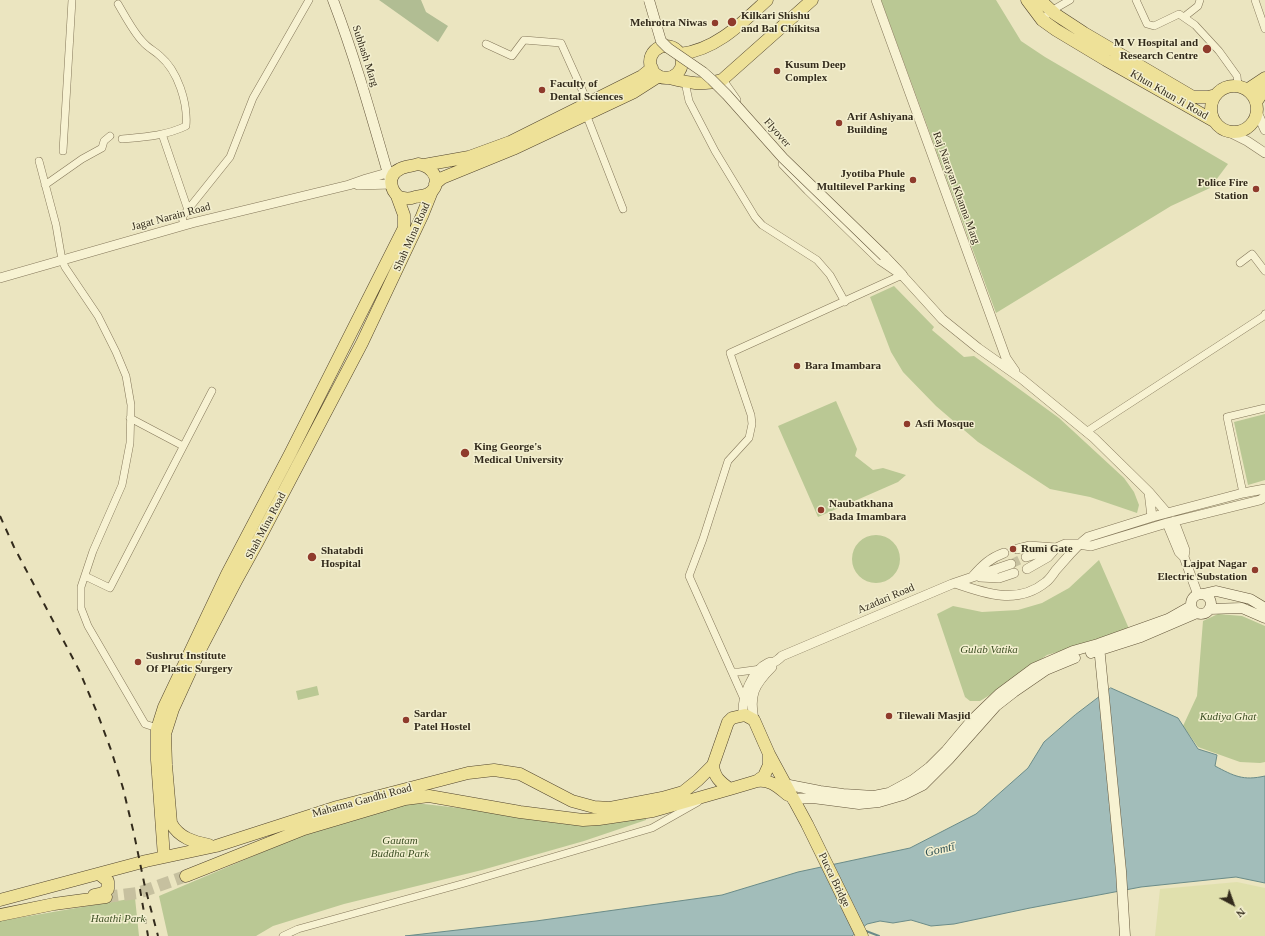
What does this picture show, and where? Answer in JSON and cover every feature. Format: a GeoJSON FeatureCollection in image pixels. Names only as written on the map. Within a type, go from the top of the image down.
{"type":"FeatureCollection","features":[{"type":"Feature","properties":{"kind":"main road","name":"Subhash Marg"},"geometry":{"type":"LineString","coordinates":[[333,0],[347,36],[373,120],[380,130],[391,163],[393,175]]}},
{"type":"Feature","properties":{"kind":"main road"},"geometry":{"type":"LineString","coordinates":[[646,0],[670,50]]}},
{"type":"Feature","properties":{"kind":"main road"},"geometry":{"type":"LineString","coordinates":[[433,188],[436,178],[434,172],[424,165],[418,164],[393,175],[393,191],[397,196],[410,199],[428,194],[442,178],[513,149],[537,133],[587,108],[634,92],[660,74],[678,72],[682,60],[670,50],[664,39],[651,0]]}},
{"type":"Feature","properties":{"kind":"main road","name":"Flyover"},"geometry":{"type":"LineString","coordinates":[[651,0],[661,41],[668,48],[712,80],[783,158],[902,275]]}},
{"type":"Feature","properties":{"kind":"main road"},"geometry":{"type":"LineString","coordinates":[[767,0],[728,35],[690,53],[670,50],[653,52],[650,63],[660,74],[685,82],[708,84],[722,80],[812,0]]}},
{"type":"Feature","properties":{"kind":"main road","name":"Khun Khun Ji Road"},"geometry":{"type":"LineString","coordinates":[[1026,0],[1042,20],[1109,55],[1193,97],[1208,97],[1216,95]]}},
{"type":"Feature","properties":{"kind":"main road","name":"Khun Khun Ji Road"},"geometry":{"type":"LineString","coordinates":[[1040,0],[1051,11],[1084,33],[1109,55],[1214,121]]}},
{"type":"Feature","properties":{"kind":"main road"},"geometry":{"type":"LineString","coordinates":[[1265,78],[1242,88],[1225,88],[1216,95],[1212,101],[1211,108],[1214,121],[1218,126],[1229,132],[1244,130],[1250,126],[1255,119],[1256,107],[1265,89]]}},
{"type":"Feature","properties":{"kind":"main road"},"geometry":{"type":"LineString","coordinates":[[1242,88],[1252,95],[1256,107]]}},
{"type":"Feature","properties":{"kind":"main road"},"geometry":{"type":"LineString","coordinates":[[424,165],[469,157],[537,133]]}},
{"type":"Feature","properties":{"kind":"main road","name":"Shah Mina Road"},"geometry":{"type":"LineString","coordinates":[[164,857],[157,760],[161,729],[173,709],[200,650],[236,581],[251,542],[295,457],[329,405],[362,343],[422,216],[433,188]]}},
{"type":"Feature","properties":{"kind":"main road","name":"Shah Mina Road"},"geometry":{"type":"LineString","coordinates":[[295,457],[317,400],[404,228],[404,215],[397,196]]}},
{"type":"Feature","properties":{"kind":"main road"},"geometry":{"type":"LineString","coordinates":[[369,296],[382,302]]}},
{"type":"Feature","properties":{"kind":"main road"},"geometry":{"type":"LineString","coordinates":[[317,400],[329,405]]}},
{"type":"Feature","properties":{"kind":"main road"},"geometry":{"type":"LineString","coordinates":[[1194,610],[1192,600],[1201,595],[1216,591],[1250,599],[1265,608]]}},
{"type":"Feature","properties":{"kind":"main road"},"geometry":{"type":"LineString","coordinates":[[1201,595],[1210,600],[1209,609]]}},
{"type":"Feature","properties":{"kind":"main road"},"geometry":{"type":"LineString","coordinates":[[757,782],[764,776],[769,766],[769,754],[749,718],[732,718],[728,722],[713,765],[713,771],[719,781],[730,789],[765,780],[777,786],[792,798],[813,798],[859,804],[879,802],[903,795],[923,784],[949,759],[999,694],[1034,668],[1067,654],[1099,648],[1168,619],[1194,610],[1204,613],[1209,609],[1242,608],[1265,618]]}},
{"type":"Feature","properties":{"kind":"main road"},"geometry":{"type":"LineString","coordinates":[[1099,648],[1125,936]]}},
{"type":"Feature","properties":{"kind":"main road"},"geometry":{"type":"LineString","coordinates":[[784,784],[843,794],[874,796],[889,793],[913,780],[930,767],[973,726]]}},
{"type":"Feature","properties":{"kind":"main road","name":"Shah Mina Road"},"geometry":{"type":"LineString","coordinates":[[161,729],[171,823],[175,830],[187,839],[216,846]]}},
{"type":"Feature","properties":{"kind":"main road","name":"Pucca Bridge"},"geometry":{"type":"LineString","coordinates":[[769,754],[807,824],[862,936]]}},
{"type":"Feature","properties":{"kind":"main road","name":"Mahatma Gandhi Road"},"geometry":{"type":"LineString","coordinates":[[0,900],[146,861],[216,846],[337,807],[468,773],[494,770],[520,774],[572,801],[594,808],[610,808],[662,798],[683,792],[713,765]]}},
{"type":"Feature","properties":{"kind":"main road"},"geometry":{"type":"LineString","coordinates":[[426,784],[429,796]]}},
{"type":"Feature","properties":{"kind":"main road","name":"Mahatma Gandhi Road"},"geometry":{"type":"LineString","coordinates":[[186,876],[304,829],[405,799],[429,796],[499,809],[583,820],[653,811],[730,789]]}},
{"type":"Feature","properties":{"kind":"main road"},"geometry":{"type":"LineString","coordinates":[[570,819],[572,801]]}},
{"type":"Feature","properties":{"kind":"main road"},"geometry":{"type":"LineString","coordinates":[[146,861],[153,854],[162,831]]}},
{"type":"Feature","properties":{"kind":"main road"},"geometry":{"type":"LineString","coordinates":[[78,901],[82,897],[107,891],[108,882],[99,874]]}},
{"type":"Feature","properties":{"kind":"main road"},"geometry":{"type":"LineString","coordinates":[[0,915],[54,904],[106,898]]}},
{"type":"Feature","properties":{"kind":"street"},"geometry":{"type":"LineString","coordinates":[[63,151],[72,0]]}},
{"type":"Feature","properties":{"kind":"street"},"geometry":{"type":"LineString","coordinates":[[184,225],[182,217],[230,157],[253,98],[309,0]]}},
{"type":"Feature","properties":{"kind":"street","name":"Raj Narayan Khanna Marg"},"geometry":{"type":"LineString","coordinates":[[876,0],[1006,358],[1022,379]]}},
{"type":"Feature","properties":{"kind":"street"},"geometry":{"type":"LineString","coordinates":[[1042,20],[1051,11],[1070,0]]}},
{"type":"Feature","properties":{"kind":"street"},"geometry":{"type":"LineString","coordinates":[[1136,0],[1147,24],[1154,26],[1179,14],[1195,25],[1219,51],[1237,76],[1242,88]]}},
{"type":"Feature","properties":{"kind":"street"},"geometry":{"type":"LineString","coordinates":[[1184,17],[1198,6],[1200,0]]}},
{"type":"Feature","properties":{"kind":"street"},"geometry":{"type":"LineString","coordinates":[[1255,0],[1265,29]]}},
{"type":"Feature","properties":{"kind":"street"},"geometry":{"type":"LineString","coordinates":[[118,4],[143,42],[160,55],[171,68],[184,97],[187,115],[186,126],[174,132],[122,139]]}},
{"type":"Feature","properties":{"kind":"street"},"geometry":{"type":"LineString","coordinates":[[486,44],[512,56],[524,40],[561,44],[587,108],[623,209]]}},
{"type":"Feature","properties":{"kind":"street"},"geometry":{"type":"LineString","coordinates":[[722,80],[776,156],[808,190],[880,260],[902,275],[942,319],[978,348],[1022,379],[1086,432],[1149,492],[1167,513]]}},
{"type":"Feature","properties":{"kind":"street"},"geometry":{"type":"LineString","coordinates":[[685,82],[689,101],[715,150],[755,217],[762,225],[817,260],[830,275],[845,302]]}},
{"type":"Feature","properties":{"kind":"street"},"geometry":{"type":"LineString","coordinates":[[1256,107],[1265,130]]}},
{"type":"Feature","properties":{"kind":"street"},"geometry":{"type":"LineString","coordinates":[[1229,132],[1247,141],[1265,153]]}},
{"type":"Feature","properties":{"kind":"street"},"geometry":{"type":"LineString","coordinates":[[162,134],[188,210]]}},
{"type":"Feature","properties":{"kind":"street"},"geometry":{"type":"LineString","coordinates":[[45,185],[102,148],[104,141],[110,136]]}},
{"type":"Feature","properties":{"kind":"street"},"geometry":{"type":"LineString","coordinates":[[39,161],[56,225],[62,260],[65,267],[98,316],[116,352],[126,376],[131,405],[130,443],[122,485],[93,551],[82,587],[81,608],[88,626],[145,724],[161,729]]}},
{"type":"Feature","properties":{"kind":"street","name":"Jagat Narain Road"},"geometry":{"type":"LineString","coordinates":[[0,278],[184,225],[393,175]]}},
{"type":"Feature","properties":{"kind":"street"},"geometry":{"type":"LineString","coordinates":[[1240,263],[1252,254],[1265,271]]}},
{"type":"Feature","properties":{"kind":"street"},"geometry":{"type":"LineString","coordinates":[[749,718],[744,699],[689,576],[703,539],[728,461],[749,438],[752,424],[751,415],[730,353],[902,275]]}},
{"type":"Feature","properties":{"kind":"street"},"geometry":{"type":"LineString","coordinates":[[1086,432],[1265,315]]}},
{"type":"Feature","properties":{"kind":"street"},"geometry":{"type":"LineString","coordinates":[[85,576],[110,588],[212,391]]}},
{"type":"Feature","properties":{"kind":"street"},"geometry":{"type":"LineString","coordinates":[[1243,493],[1227,417],[1265,408]]}},
{"type":"Feature","properties":{"kind":"street"},"geometry":{"type":"LineString","coordinates":[[130,418],[183,446]]}},
{"type":"Feature","properties":{"kind":"street"},"geometry":{"type":"LineString","coordinates":[[956,583],[992,595],[1007,596],[1030,591],[1046,582],[1079,544],[1088,537],[1152,516],[1243,493],[1265,489]]}},
{"type":"Feature","properties":{"kind":"street"},"geometry":{"type":"LineString","coordinates":[[1149,492],[1152,516]]}},
{"type":"Feature","properties":{"kind":"street"},"geometry":{"type":"LineString","coordinates":[[1026,558],[1065,544],[1091,546],[1171,522],[1260,500],[1265,497]]}},
{"type":"Feature","properties":{"kind":"street"},"geometry":{"type":"LineString","coordinates":[[1171,522],[1178,552],[1184,557],[1201,595]]}},
{"type":"Feature","properties":{"kind":"street"},"geometry":{"type":"LineString","coordinates":[[1017,549],[1029,546],[1056,548]]}},
{"type":"Feature","properties":{"kind":"street"},"geometry":{"type":"LineString","coordinates":[[1026,569],[1048,557],[1056,548]]}},
{"type":"Feature","properties":{"kind":"street","name":"Azadari Road"},"geometry":{"type":"LineString","coordinates":[[760,669],[769,662],[774,662],[782,656],[972,577],[984,564],[995,556],[1004,553]]}},
{"type":"Feature","properties":{"kind":"street"},"geometry":{"type":"LineString","coordinates":[[972,577],[1011,564]]}},
{"type":"Feature","properties":{"kind":"street"},"geometry":{"type":"LineString","coordinates":[[972,577],[999,578],[1014,573]]}},
{"type":"Feature","properties":{"kind":"street"},"geometry":{"type":"LineString","coordinates":[[749,718],[754,690],[760,679],[773,666],[774,662]]}},
{"type":"Feature","properties":{"kind":"street"},"geometry":{"type":"LineString","coordinates":[[732,672],[760,669]]}},
{"type":"Feature","properties":{"kind":"street"},"geometry":{"type":"LineString","coordinates":[[744,699],[748,687],[760,669]]}},
{"type":"Feature","properties":{"kind":"street"},"geometry":{"type":"LineString","coordinates":[[283,936],[298,929],[465,883],[652,828],[712,794]]}},
{"type":"Feature","properties":{"kind":"green space"},"geometry":{"type":"Polygon","coordinates":[[[379,0],[421,0],[426,12],[448,26],[438,42],[379,0]]]}},
{"type":"Feature","properties":{"kind":"green space"},"geometry":{"type":"Polygon","coordinates":[[[881,0],[996,0],[1021,41],[1045,57],[1228,164],[1210,188],[1171,206],[996,313],[881,0]]]}},
{"type":"Feature","properties":{"kind":"green space"},"geometry":{"type":"Polygon","coordinates":[[[894,286],[934,327],[932,330],[964,357],[974,356],[1059,418],[1124,478],[1134,492],[1139,505],[1137,513],[1090,497],[1050,489],[978,442],[936,406],[903,372],[891,352],[870,297],[894,286]]]}},
{"type":"Feature","properties":{"kind":"green space"},"geometry":{"type":"Polygon","coordinates":[[[836,401],[857,449],[855,456],[873,470],[883,468],[906,475],[898,482],[818,517],[778,426],[836,401]]]}},
{"type":"Feature","properties":{"kind":"green space"},"geometry":{"type":"Polygon","coordinates":[[[1265,414],[1265,480],[1248,485],[1234,422],[1265,414]]]}},
{"type":"Feature","properties":{"kind":"green space"},"geometry":{"type":"Polygon","coordinates":[[[871,535],[881,535],[893,542],[900,554],[900,564],[893,576],[881,583],[871,583],[863,579],[856,572],[852,564],[852,554],[856,546],[863,539],[871,535]]]}},
{"type":"Feature","properties":{"kind":"green space","name":"Gulab Vatika"},"geometry":{"type":"Polygon","coordinates":[[[1099,560],[1130,631],[1047,655],[980,701],[970,701],[965,697],[937,614],[953,606],[982,612],[1018,610],[1042,603],[1069,588],[1099,560]]]}},
{"type":"Feature","properties":{"kind":"green space","name":"Kudiya Ghat"},"geometry":{"type":"Polygon","coordinates":[[[1218,614],[1242,616],[1265,626],[1265,762],[1240,762],[1198,747],[1183,726],[1197,696],[1203,621],[1218,614]]]}},
{"type":"Feature","properties":{"kind":"green space"},"geometry":{"type":"Polygon","coordinates":[[[317,686],[319,695],[298,700],[296,691],[317,686]]]}},
{"type":"Feature","properties":{"kind":"green space","name":"Gautam Buddha Park"},"geometry":{"type":"Polygon","coordinates":[[[415,803],[477,810],[564,824],[590,824],[646,815],[646,820],[584,841],[482,870],[344,904],[273,926],[256,936],[168,936],[159,896],[303,835],[391,806],[415,803]]]}},
{"type":"Feature","properties":{"kind":"green space"},"geometry":{"type":"Polygon","coordinates":[[[1237,882],[1265,888],[1265,936],[1155,936],[1160,889],[1237,882]]]}},
{"type":"Feature","properties":{"kind":"green space","name":"Haathi Park"},"geometry":{"type":"Polygon","coordinates":[[[135,898],[139,936],[0,936],[0,921],[135,898]]]}},
{"type":"Feature","properties":{"kind":"water","name":"Gomtī"},"geometry":{"type":"Polygon","coordinates":[[[1111,688],[1178,718],[1198,749],[1217,755],[1215,766],[1239,777],[1251,778],[1265,776],[1265,883],[1236,877],[1141,887],[954,924],[931,926],[911,920],[893,923],[880,921],[867,924],[852,936],[405,936],[536,921],[722,895],[798,872],[910,848],[976,814],[1028,768],[1044,742],[1075,715],[1111,688]]]}},
{"type":"Feature","properties":{"kind":"waterway"},"geometry":{"type":"LineString","coordinates":[[866,931],[879,936]]}},
{"type":"Feature","properties":{"kind":"tunnel"},"geometry":{"type":"LineString","coordinates":[[1011,564],[1026,557]]}},
{"type":"Feature","properties":{"kind":"tunnel"},"geometry":{"type":"LineString","coordinates":[[106,897],[138,893],[186,876]]}},
{"type":"Feature","properties":{"kind":"railway"},"geometry":{"type":"LineString","coordinates":[[0,516],[14,547],[79,670],[98,715],[123,788],[145,887],[158,936]]}},
{"type":"Feature","properties":{"kind":"railway"},"geometry":{"type":"LineString","coordinates":[[140,889],[148,936]]}},
{"type":"Feature","properties":{"kind":"place","name":"Kilkari Shishu and Bal Chikitsa"},"geometry":{"type":"Point","coordinates":[732,22]}},
{"type":"Feature","properties":{"kind":"place","name":"Mehrotra Niwas"},"geometry":{"type":"Point","coordinates":[715,23]}},
{"type":"Feature","properties":{"kind":"place","name":"M V Hospital and Research Centre"},"geometry":{"type":"Point","coordinates":[1207,49]}},
{"type":"Feature","properties":{"kind":"place","name":"Kusum Deep Complex"},"geometry":{"type":"Point","coordinates":[777,71]}},
{"type":"Feature","properties":{"kind":"place","name":"Faculty of Dental Sciences"},"geometry":{"type":"Point","coordinates":[542,90]}},
{"type":"Feature","properties":{"kind":"place","name":"Arif Ashiyana Building"},"geometry":{"type":"Point","coordinates":[839,123]}},
{"type":"Feature","properties":{"kind":"place","name":"Jyotiba Phule Multilevel Parking"},"geometry":{"type":"Point","coordinates":[913,180]}},
{"type":"Feature","properties":{"kind":"place","name":"Police Fire Station"},"geometry":{"type":"Point","coordinates":[1256,189]}},
{"type":"Feature","properties":{"kind":"place","name":"Bara Imambara"},"geometry":{"type":"Point","coordinates":[797,366]}},
{"type":"Feature","properties":{"kind":"place","name":"Asfi Mosque"},"geometry":{"type":"Point","coordinates":[907,424]}},
{"type":"Feature","properties":{"kind":"place","name":"King George's Medical University"},"geometry":{"type":"Point","coordinates":[465,453]}},
{"type":"Feature","properties":{"kind":"place","name":"Naubatkhana Bada Imambara"},"geometry":{"type":"Point","coordinates":[821,510]}},
{"type":"Feature","properties":{"kind":"place","name":"Rumi Gate"},"geometry":{"type":"Point","coordinates":[1013,549]}},
{"type":"Feature","properties":{"kind":"place","name":"Shatabdi Hospital"},"geometry":{"type":"Point","coordinates":[312,557]}},
{"type":"Feature","properties":{"kind":"place","name":"Lajpat Nagar Electric Substation"},"geometry":{"type":"Point","coordinates":[1255,570]}},
{"type":"Feature","properties":{"kind":"place","name":"Sushrut Institute Of Plastic Surgery"},"geometry":{"type":"Point","coordinates":[138,662]}},
{"type":"Feature","properties":{"kind":"place","name":"Tilewali Masjid"},"geometry":{"type":"Point","coordinates":[889,716]}},
{"type":"Feature","properties":{"kind":"place","name":"Sardar Patel Hostel"},"geometry":{"type":"Point","coordinates":[406,720]}}]}
